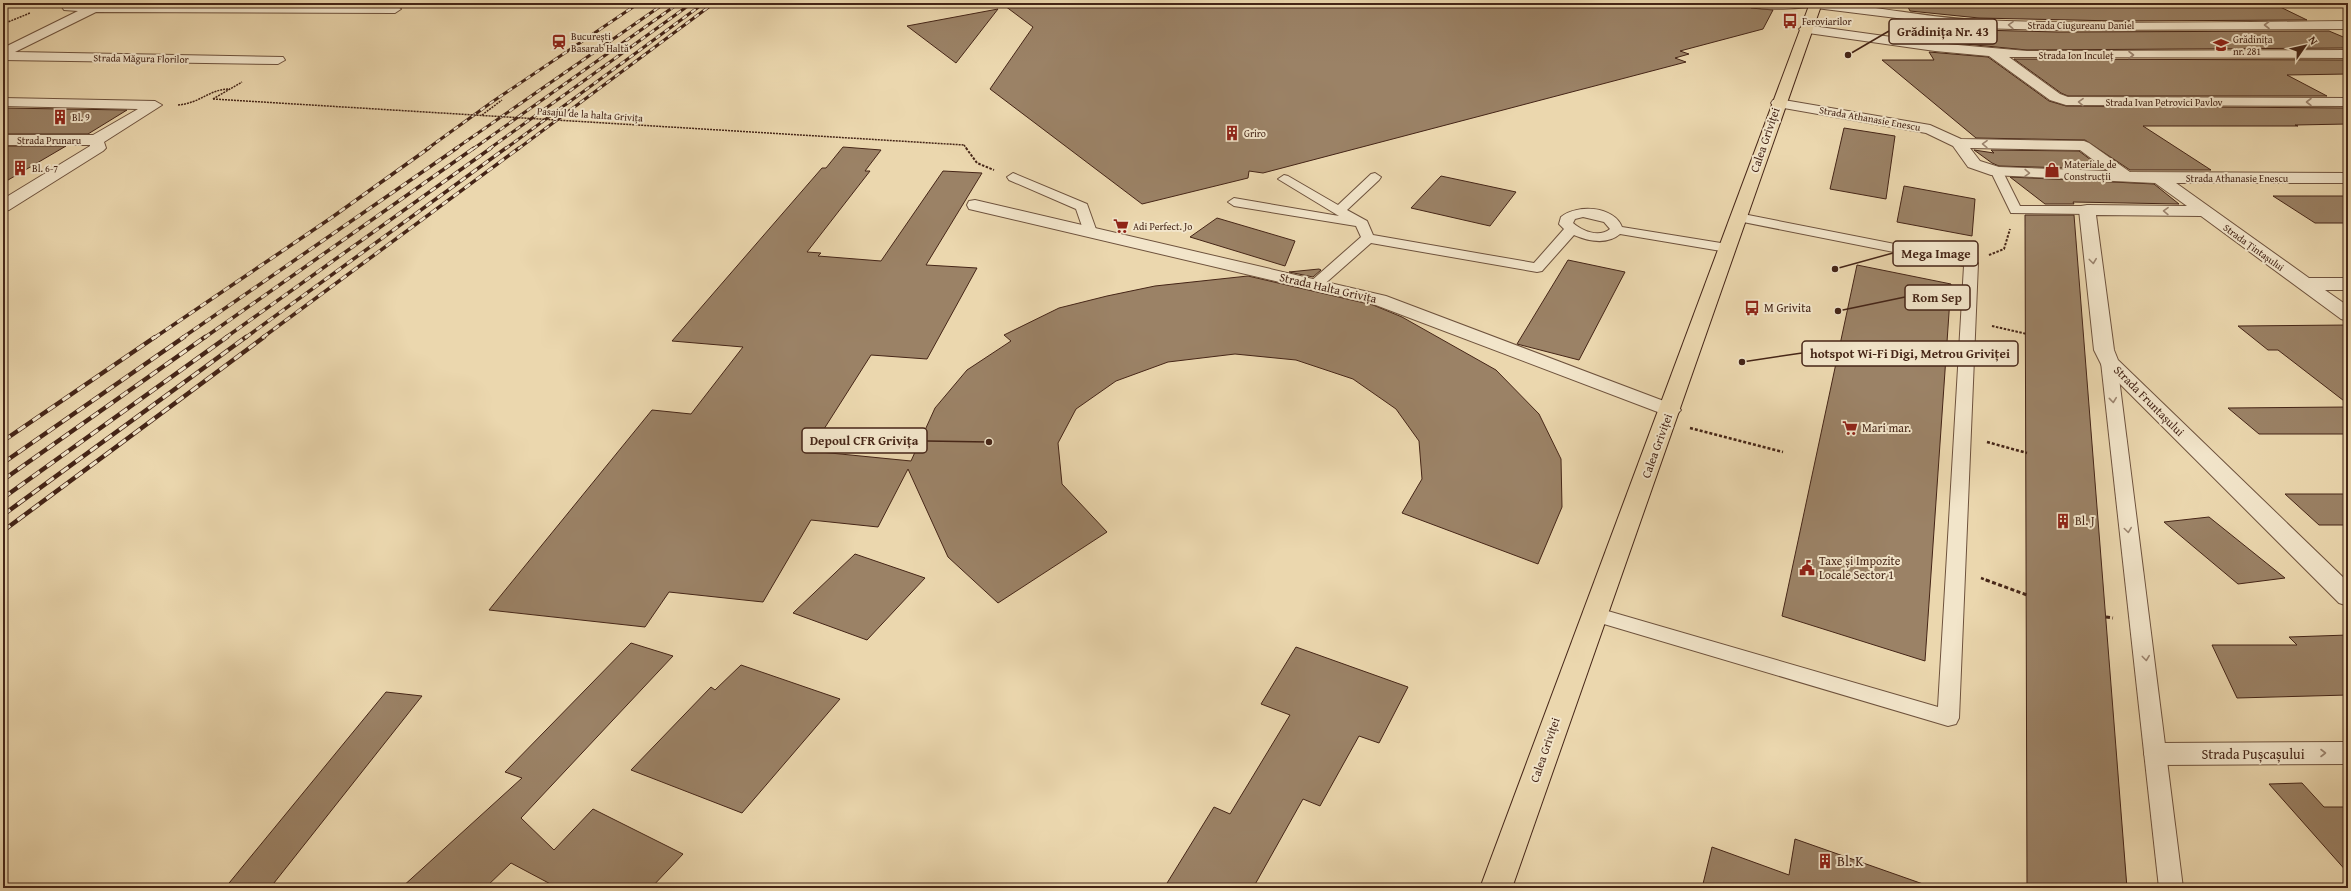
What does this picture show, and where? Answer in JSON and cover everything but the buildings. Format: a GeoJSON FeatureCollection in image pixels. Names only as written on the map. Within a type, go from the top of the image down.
{"type":"FeatureCollection","features":[{"type":"Feature","properties":{"kind":"main road","name":"Calea Griviței"},"geometry":{"type":"LineString","coordinates":[[1496,888],[1594,614],[1670,410],[1778,103],[1805,29],[1816,4]]}},
{"type":"Feature","properties":{"kind":"street"},"geometry":{"type":"LineString","coordinates":[[74,3],[68,7],[395,9]]}},
{"type":"Feature","properties":{"kind":"street","name":"Strada Ciugureanu Daniel"},"geometry":{"type":"LineString","coordinates":[[1816,4],[1976,24],[2058,26],[2348,25]]}},
{"type":"Feature","properties":{"kind":"street"},"geometry":{"type":"LineString","coordinates":[[3,54],[94,8]]}},
{"type":"Feature","properties":{"kind":"street","name":"Strada Ion Inculeț"},"geometry":{"type":"LineString","coordinates":[[1805,29],[1994,54],[2348,54]]}},
{"type":"Feature","properties":{"kind":"street","name":"Strada Măgura Florilor"},"geometry":{"type":"LineString","coordinates":[[3,54],[278,60]]}},
{"type":"Feature","properties":{"kind":"street","name":"Strada Ivan Petrovici Pavlov"},"geometry":{"type":"LineString","coordinates":[[1994,54],[2055,97],[2066,101],[2348,102]]}},
{"type":"Feature","properties":{"kind":"street"},"geometry":{"type":"LineString","coordinates":[[3,102],[155,105]]}},
{"type":"Feature","properties":{"kind":"street","name":"Strada Athanasie Enescu"},"geometry":{"type":"LineString","coordinates":[[1778,103],[1918,126],[1941,133],[1958,143],[1974,164],[1997,172],[2159,178],[2348,178]]}},
{"type":"Feature","properties":{"kind":"street"},"geometry":{"type":"LineString","coordinates":[[96,140],[155,105]]}},
{"type":"Feature","properties":{"kind":"street","name":"Strada Prunaru"},"geometry":{"type":"LineString","coordinates":[[3,140],[96,140],[98,148],[3,206]]}},
{"type":"Feature","properties":{"kind":"street","name":"Strada Athanasie Enescu"},"geometry":{"type":"LineString","coordinates":[[1958,143],[2084,146],[2126,177]]}},
{"type":"Feature","properties":{"kind":"street","name":"Strada Țintașului"},"geometry":{"type":"LineString","coordinates":[[2159,178],[2348,315]]}},
{"type":"Feature","properties":{"kind":"street","name":"Strada Halta Grivița"},"geometry":{"type":"LineString","coordinates":[[975,205],[1379,300],[1670,410]]}},
{"type":"Feature","properties":{"kind":"street"},"geometry":{"type":"LineString","coordinates":[[2087,210],[2205,211]]}},
{"type":"Feature","properties":{"kind":"street","name":"Strada Fruntașului"},"geometry":{"type":"LineString","coordinates":[[2087,210],[2104,350],[2109,362],[2348,597]]}},
{"type":"Feature","properties":{"kind":"street"},"geometry":{"type":"LineString","coordinates":[[2305,284],[2348,284]]}},
{"type":"Feature","properties":{"kind":"street","name":"Strada Pușcașului"},"geometry":{"type":"LineString","coordinates":[[2158,754],[2348,753]]}},
{"type":"Feature","properties":{"kind":"lane"},"geometry":{"type":"LineString","coordinates":[[1751,3],[1772,6],[1816,4]]}},
{"type":"Feature","properties":{"kind":"lane"},"geometry":{"type":"LineString","coordinates":[[1997,172],[2016,210],[2087,210]]}},
{"type":"Feature","properties":{"kind":"lane"},"geometry":{"type":"LineString","coordinates":[[1013,177],[1082,207],[1090,232]]}},
{"type":"Feature","properties":{"kind":"lane"},"geometry":{"type":"LineString","coordinates":[[1339,211],[1375,177]]}},
{"type":"Feature","properties":{"kind":"lane"},"geometry":{"type":"LineString","coordinates":[[1284,179],[1362,224],[1368,238]]}},
{"type":"Feature","properties":{"kind":"lane"},"geometry":{"type":"LineString","coordinates":[[1234,202],[1362,224]]}},
{"type":"Feature","properties":{"kind":"lane"},"geometry":{"type":"LineString","coordinates":[[1617,230],[1614,222],[1607,217],[1590,213],[1568,217],[1566,224],[1571,230],[1593,236],[1610,235],[1617,230],[1727,248]]}},
{"type":"Feature","properties":{"kind":"lane"},"geometry":{"type":"LineString","coordinates":[[1594,614],[1948,718],[1971,263],[1738,217]]}},
{"type":"Feature","properties":{"kind":"lane"},"geometry":{"type":"LineString","coordinates":[[1368,238],[1537,268],[1571,230]]}},
{"type":"Feature","properties":{"kind":"lane"},"geometry":{"type":"LineString","coordinates":[[1315,285],[1368,238]]}},
{"type":"Feature","properties":{"kind":"lane"},"geometry":{"type":"LineString","coordinates":[[2109,362],[2120,475],[2158,754],[2171,888]]}},
{"type":"Feature","properties":{"kind":"path"},"geometry":{"type":"LineString","coordinates":[[3,24],[20,17]]}},
{"type":"Feature","properties":{"kind":"path","name":"Pasajul de la halta Grivița"},"geometry":{"type":"LineString","coordinates":[[155,105],[192,104],[219,89],[230,89],[213,99],[482,114],[964,145],[977,163]]}},
{"type":"Feature","properties":{"kind":"path"},"geometry":{"type":"LineString","coordinates":[[482,114],[502,100]]}},
{"type":"Feature","properties":{"kind":"path"},"geometry":{"type":"LineString","coordinates":[[1971,263],[2004,249],[2016,210]]}},
{"type":"Feature","properties":{"kind":"path"},"geometry":{"type":"LineString","coordinates":[[1968,321],[2027,334]]}},
{"type":"Feature","properties":{"kind":"path"},"geometry":{"type":"LineString","coordinates":[[1963,436],[2027,453]]}},
{"type":"Feature","properties":{"kind":"path"},"geometry":{"type":"LineString","coordinates":[[1955,568],[2027,596]]}},
{"type":"Feature","properties":{"kind":"railway"},"geometry":{"type":"LineString","coordinates":[[427,149],[492,102],[639,3]]}},
{"type":"Feature","properties":{"kind":"railway"},"geometry":{"type":"LineString","coordinates":[[455,149],[665,3]]}},
{"type":"Feature","properties":{"kind":"railway"},"geometry":{"type":"LineString","coordinates":[[473,149],[679,3]]}},
{"type":"Feature","properties":{"kind":"railway"},"geometry":{"type":"LineString","coordinates":[[489,149],[692,3]]}},
{"type":"Feature","properties":{"kind":"railway"},"geometry":{"type":"LineString","coordinates":[[505,149],[704,3]]}},
{"type":"Feature","properties":{"kind":"railway"},"geometry":{"type":"LineString","coordinates":[[518,149],[714,3]]}},
{"type":"Feature","properties":{"kind":"railway"},"geometry":{"type":"LineString","coordinates":[[154,338],[331,218],[429,148]]}},
{"type":"Feature","properties":{"kind":"railway"},"geometry":{"type":"LineString","coordinates":[[182,338],[457,148]]}},
{"type":"Feature","properties":{"kind":"railway"},"geometry":{"type":"LineString","coordinates":[[204,338],[474,148]]}},
{"type":"Feature","properties":{"kind":"railway"},"geometry":{"type":"LineString","coordinates":[[225,338],[491,148]]}},
{"type":"Feature","properties":{"kind":"railway"},"geometry":{"type":"LineString","coordinates":[[245,338],[506,148]]}},
{"type":"Feature","properties":{"kind":"railway"},"geometry":{"type":"LineString","coordinates":[[262,338],[519,148]]}},
{"type":"Feature","properties":{"kind":"railway"},"geometry":{"type":"LineString","coordinates":[[3,441],[155,337]]}},
{"type":"Feature","properties":{"kind":"railway"},"geometry":{"type":"LineString","coordinates":[[3,463],[184,337]]}},
{"type":"Feature","properties":{"kind":"railway"},"geometry":{"type":"LineString","coordinates":[[3,480],[205,337]]}},
{"type":"Feature","properties":{"kind":"railway"},"geometry":{"type":"LineString","coordinates":[[3,498],[227,337]]}},
{"type":"Feature","properties":{"kind":"railway"},"geometry":{"type":"LineString","coordinates":[[3,515],[246,337]]}},
{"type":"Feature","properties":{"kind":"railway"},"geometry":{"type":"LineString","coordinates":[[3,531],[264,337]]}},
{"type":"Feature","properties":{"kind":"place","name":"Feroviarilor"},"geometry":{"type":"Point","coordinates":[1790,21]}},
{"type":"Feature","properties":{"kind":"place","name":"București Basarab Haltă"},"geometry":{"type":"Point","coordinates":[559,42]}},
{"type":"Feature","properties":{"kind":"place","name":"Grădinița nr. 281"},"geometry":{"type":"Point","coordinates":[2221,45]}},
{"type":"Feature","properties":{"kind":"place","name":"Grădinița Nr. 43"},"geometry":{"type":"Point","coordinates":[1848,55]}},
{"type":"Feature","properties":{"kind":"place","name":"Bl. 9"},"geometry":{"type":"Point","coordinates":[60,117]}},
{"type":"Feature","properties":{"kind":"place","name":"Griro"},"geometry":{"type":"Point","coordinates":[1232,133]}},
{"type":"Feature","properties":{"kind":"place","name":"Bl. 6-7"},"geometry":{"type":"Point","coordinates":[20,168]}},
{"type":"Feature","properties":{"kind":"place","name":"Materiale de Construcții"},"geometry":{"type":"Point","coordinates":[2052,170]}},
{"type":"Feature","properties":{"kind":"place","name":"Adi Perfect. Jo"},"geometry":{"type":"Point","coordinates":[1121,226]}},
{"type":"Feature","properties":{"kind":"place","name":"Mega Image"},"geometry":{"type":"Point","coordinates":[1835,269]}},
{"type":"Feature","properties":{"kind":"place","name":"M Grivita"},"geometry":{"type":"Point","coordinates":[1752,308]}},
{"type":"Feature","properties":{"kind":"place","name":"Rom Sep"},"geometry":{"type":"Point","coordinates":[1838,311]}},
{"type":"Feature","properties":{"kind":"place","name":"hotspot Wi-Fi Digi, Metrou Griviței"},"geometry":{"type":"Point","coordinates":[1742,362]}},
{"type":"Feature","properties":{"kind":"place","name":"Mari mar."},"geometry":{"type":"Point","coordinates":[1850,428]}},
{"type":"Feature","properties":{"kind":"place","name":"Depoul CFR Grivița"},"geometry":{"type":"Point","coordinates":[989,442]}},
{"type":"Feature","properties":{"kind":"place","name":"Bl. J"},"geometry":{"type":"Point","coordinates":[2063,521]}},
{"type":"Feature","properties":{"kind":"place","name":"Taxe și Impozite Locale Sector 1"},"geometry":{"type":"Point","coordinates":[1807,568]}},
{"type":"Feature","properties":{"kind":"place","name":"Bl. K"},"geometry":{"type":"Point","coordinates":[1825,861]}}]}
